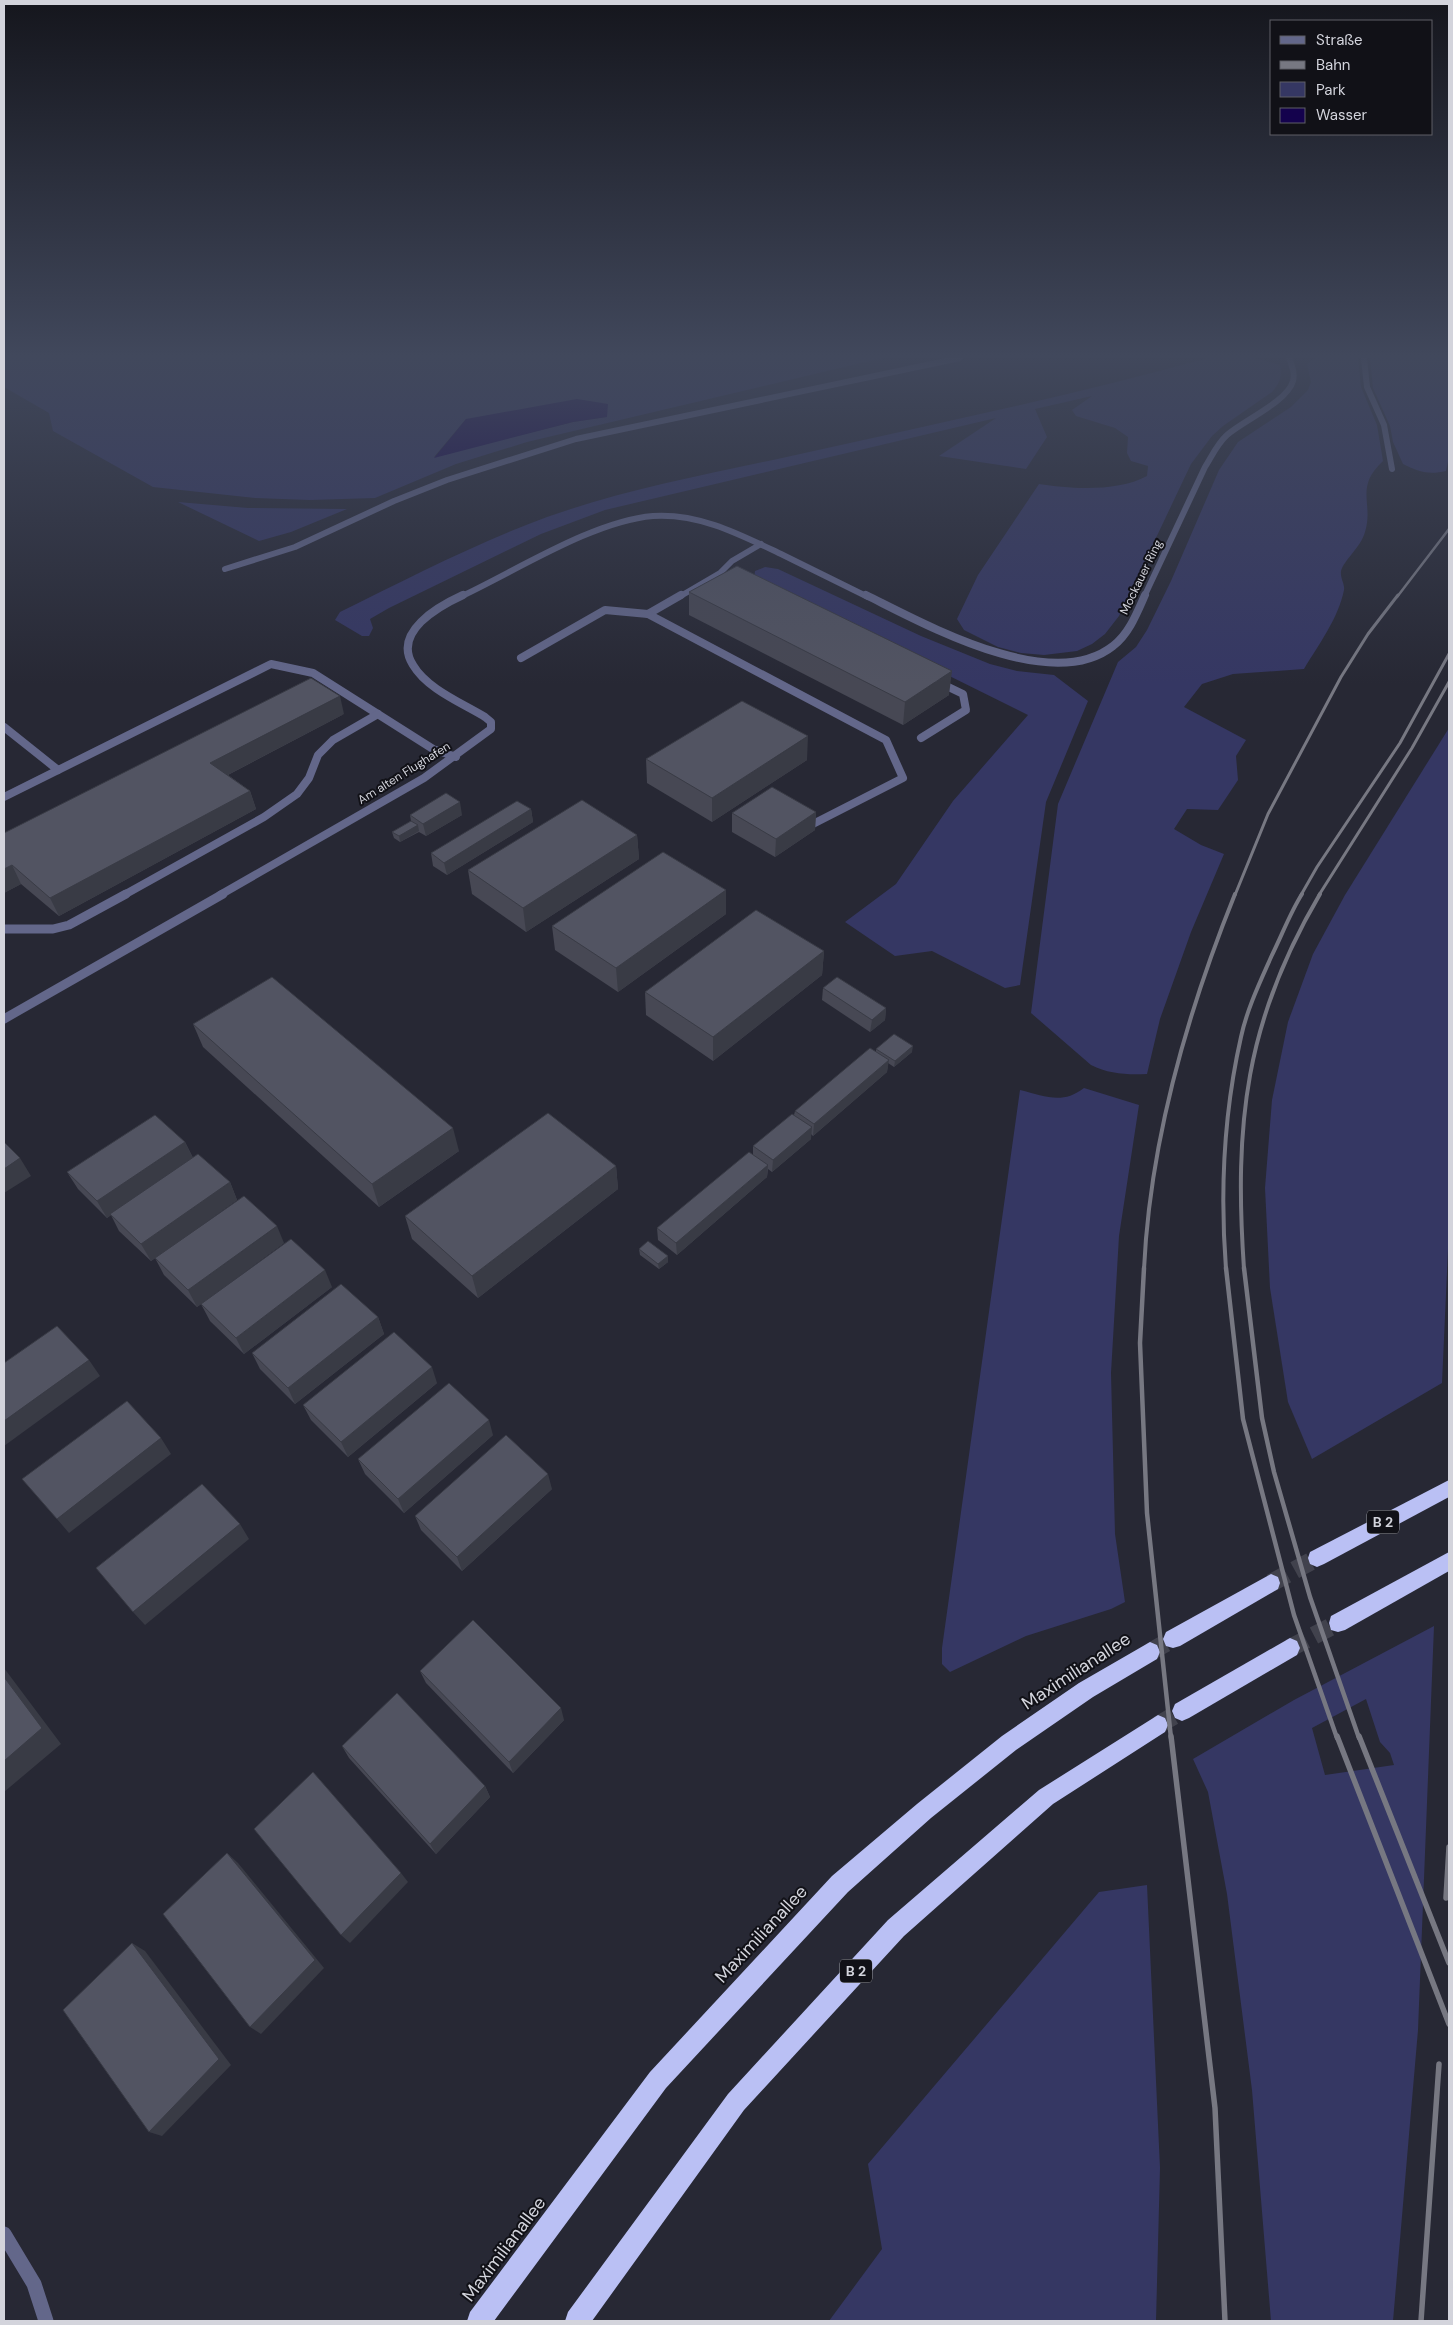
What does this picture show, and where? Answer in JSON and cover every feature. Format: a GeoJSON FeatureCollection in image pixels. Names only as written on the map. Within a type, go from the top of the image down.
{"type":"FeatureCollection","features":[{"type":"Feature","properties":{"kind":"highway","name":"B 2"},"geometry":{"type":"LineString","coordinates":[[1317,1558],[1449,1488]]}},
{"type":"Feature","properties":{"kind":"highway"},"geometry":{"type":"LineString","coordinates":[[1338,1623],[1449,1561]]}},
{"type":"Feature","properties":{"kind":"highway"},"geometry":{"type":"LineString","coordinates":[[1173,1639],[1271,1583]]}},
{"type":"Feature","properties":{"kind":"highway"},"geometry":{"type":"LineString","coordinates":[[1182,1710],[1290,1648]]}},
{"type":"Feature","properties":{"kind":"highway","name":"Maximilianallee"},"geometry":{"type":"LineString","coordinates":[[480,2321],[658,2080],[840,1884],[924,1811],[1009,1743],[1086,1690],[1150,1652]]}},
{"type":"Feature","properties":{"kind":"highway","name":"B 2"},"geometry":{"type":"LineString","coordinates":[[577,2321],[736,2102],[896,1928],[1046,1797],[1158,1725]]}},
{"type":"Feature","properties":{"kind":"street"},"geometry":{"type":"LineString","coordinates":[[225,569],[295,547],[394,501],[447,480],[489,466]]}},
{"type":"Feature","properties":{"kind":"street","name":"Mockauer Ring"},"geometry":{"type":"LineString","coordinates":[[760,544],[952,637],[990,651],[1021,659],[1050,663],[1086,658],[1109,649],[1121,639],[1134,619],[1205,466]]}},
{"type":"Feature","properties":{"kind":"street","name":"Am alten Flughafen"},"geometry":{"type":"LineString","coordinates":[[4,1019],[424,778],[485,735],[491,729],[491,722],[417,672],[409,659],[409,646],[414,630],[428,616],[450,603],[591,534],[640,518],[661,515],[702,520],[730,528],[760,544]]}},
{"type":"Feature","properties":{"kind":"street"},"geometry":{"type":"LineString","coordinates":[[648,614],[720,573],[732,560],[760,544]]}},
{"type":"Feature","properties":{"kind":"street"},"geometry":{"type":"LineString","coordinates":[[720,573],[728,577]]}},
{"type":"Feature","properties":{"kind":"street"},"geometry":{"type":"LineString","coordinates":[[521,658],[605,610],[648,614],[886,740],[903,778],[809,826]]}},
{"type":"Feature","properties":{"kind":"street"},"geometry":{"type":"LineString","coordinates":[[4,797],[271,664],[313,673],[433,748],[456,757]]}},
{"type":"Feature","properties":{"kind":"street"},"geometry":{"type":"LineString","coordinates":[[921,738],[966,710],[963,694],[928,676]]}},
{"type":"Feature","properties":{"kind":"street"},"geometry":{"type":"LineString","coordinates":[[4,929],[45,930],[70,924],[264,817],[297,794],[308,778],[318,755],[333,740],[378,714]]}},
{"type":"Feature","properties":{"kind":"street"},"geometry":{"type":"LineString","coordinates":[[4,727],[58,770]]}},
{"type":"Feature","properties":{"kind":"street"},"geometry":{"type":"LineString","coordinates":[[4,2234],[34,2284],[46,2321]]}},
{"type":"Feature","properties":{"kind":"green space"},"geometry":{"type":"Polygon","coordinates":[[[116,466],[450,466],[375,498],[310,500],[255,498],[153,487],[116,466]]]}},
{"type":"Feature","properties":{"kind":"green space"},"geometry":{"type":"Polygon","coordinates":[[[743,466],[790,466],[605,510],[541,534],[370,619],[373,628],[369,636],[362,636],[335,620],[340,612],[442,562],[520,527],[607,498],[743,466]]]}},
{"type":"Feature","properties":{"kind":"green space"},"geometry":{"type":"Polygon","coordinates":[[[1009,466],[1028,466],[1026,469],[1009,466]]]}},
{"type":"Feature","properties":{"kind":"green space"},"geometry":{"type":"Polygon","coordinates":[[[1148,466],[1190,466],[1119,616],[1105,634],[1092,644],[1077,651],[1044,655],[1021,653],[998,647],[964,630],[957,619],[978,575],[1039,484],[1080,488],[1109,487],[1122,485],[1147,476],[1148,466]]]}},
{"type":"Feature","properties":{"kind":"green space"},"geometry":{"type":"Polygon","coordinates":[[[1221,466],[1378,466],[1369,479],[1367,488],[1368,512],[1363,538],[1345,562],[1341,571],[1344,590],[1341,601],[1327,631],[1304,669],[1233,674],[1202,684],[1184,707],[1246,740],[1236,756],[1238,780],[1218,810],[1187,809],[1174,829],[1201,845],[1224,854],[1191,932],[1160,1019],[1147,1074],[1111,1072],[1091,1065],[1031,1013],[1058,804],[1118,662],[1136,647],[1147,630],[1171,581],[1221,466]]]}},
{"type":"Feature","properties":{"kind":"green space"},"geometry":{"type":"Polygon","coordinates":[[[1408,466],[1447,466],[1446,471],[1434,473],[1408,466]]]}},
{"type":"Feature","properties":{"kind":"green space"},"geometry":{"type":"Polygon","coordinates":[[[178,502],[248,508],[347,509],[291,532],[259,541],[178,502]]]}},
{"type":"Feature","properties":{"kind":"green space"},"geometry":{"type":"Polygon","coordinates":[[[765,567],[778,569],[921,636],[990,664],[1017,671],[1054,675],[1088,701],[1046,802],[1020,985],[1005,988],[932,951],[895,956],[845,922],[896,884],[953,801],[1028,715],[754,579],[755,571],[765,567]]]}},
{"type":"Feature","properties":{"kind":"green space"},"geometry":{"type":"Polygon","coordinates":[[[1449,728],[1449,1227],[1442,1383],[1312,1459],[1288,1402],[1270,1288],[1265,1188],[1272,1100],[1288,1022],[1313,954],[1345,895],[1449,728]]]}},
{"type":"Feature","properties":{"kind":"green space"},"geometry":{"type":"Polygon","coordinates":[[[1084,1088],[1139,1105],[1119,1236],[1111,1373],[1115,1534],[1125,1602],[1111,1609],[1026,1636],[950,1672],[942,1664],[942,1648],[1020,1090],[1053,1098],[1061,1098],[1084,1088]]]}},
{"type":"Feature","properties":{"kind":"green space"},"geometry":{"type":"Polygon","coordinates":[[[1434,1626],[1418,2030],[1393,2321],[1271,2321],[1252,2090],[1227,1894],[1208,1792],[1193,1759],[1294,1700],[1434,1626]],[[1366,1699],[1312,1728],[1325,1775],[1394,1765],[1390,1753],[1380,1742],[1366,1699]]]}},
{"type":"Feature","properties":{"kind":"green space"},"geometry":{"type":"Polygon","coordinates":[[[1147,1885],[1160,2168],[1156,2321],[829,2321],[882,2249],[868,2164],[1099,1892],[1147,1885]]]}},
{"type":"Feature","properties":{"kind":"building"},"geometry":{"type":"Polygon","coordinates":[[[737,566],[952,671],[905,702],[689,592],[737,566]]]}},
{"type":"Feature","properties":{"kind":"building"},"geometry":{"type":"Polygon","coordinates":[[[311,678],[340,696],[210,763],[250,791],[50,898],[12,865],[4,869],[4,833],[311,678]]]}},
{"type":"Feature","properties":{"kind":"building"},"geometry":{"type":"Polygon","coordinates":[[[742,701],[808,736],[712,798],[646,759],[742,701]]]}},
{"type":"Feature","properties":{"kind":"building"},"geometry":{"type":"Polygon","coordinates":[[[772,787],[816,812],[776,839],[732,813],[772,787]]]}},
{"type":"Feature","properties":{"kind":"building"},"geometry":{"type":"Polygon","coordinates":[[[446,793],[460,802],[423,824],[410,815],[446,793]]]}},
{"type":"Feature","properties":{"kind":"building"},"geometry":{"type":"Polygon","coordinates":[[[582,800],[637,835],[523,908],[468,870],[582,800]]]}},
{"type":"Feature","properties":{"kind":"building"},"geometry":{"type":"Polygon","coordinates":[[[517,801],[531,809],[444,863],[431,853],[517,801]]]}},
{"type":"Feature","properties":{"kind":"building"},"geometry":{"type":"Polygon","coordinates":[[[411,821],[418,825],[399,836],[392,832],[411,821]]]}},
{"type":"Feature","properties":{"kind":"building"},"geometry":{"type":"Polygon","coordinates":[[[663,852],[726,890],[616,968],[552,926],[663,852]]]}},
{"type":"Feature","properties":{"kind":"building"},"geometry":{"type":"Polygon","coordinates":[[[756,910],[824,951],[713,1037],[645,992],[756,910]]]}},
{"type":"Feature","properties":{"kind":"building"},"geometry":{"type":"Polygon","coordinates":[[[272,977],[453,1128],[372,1184],[193,1024],[272,977]]]}},
{"type":"Feature","properties":{"kind":"building"},"geometry":{"type":"Polygon","coordinates":[[[837,977],[886,1008],[872,1020],[823,988],[837,977]]]}},
{"type":"Feature","properties":{"kind":"building"},"geometry":{"type":"Polygon","coordinates":[[[894,1034],[913,1046],[895,1061],[876,1049],[894,1034]]]}},
{"type":"Feature","properties":{"kind":"building"},"geometry":{"type":"Polygon","coordinates":[[[870,1048],[889,1060],[814,1124],[795,1111],[870,1048]]]}},
{"type":"Feature","properties":{"kind":"building"},"geometry":{"type":"Polygon","coordinates":[[[548,1113],[616,1166],[472,1276],[405,1216],[548,1113]]]}},
{"type":"Feature","properties":{"kind":"building"},"geometry":{"type":"Polygon","coordinates":[[[792,1114],[812,1127],[773,1160],[753,1146],[792,1114]]]}},
{"type":"Feature","properties":{"kind":"building"},"geometry":{"type":"Polygon","coordinates":[[[155,1115],[185,1142],[97,1201],[67,1172],[155,1115]]]}},
{"type":"Feature","properties":{"kind":"building"},"geometry":{"type":"Polygon","coordinates":[[[4,1142],[20,1158],[4,1169],[4,1142]]]}},
{"type":"Feature","properties":{"kind":"building"},"geometry":{"type":"Polygon","coordinates":[[[749,1152],[768,1165],[676,1243],[657,1228],[749,1152]]]}},
{"type":"Feature","properties":{"kind":"building"},"geometry":{"type":"Polygon","coordinates":[[[198,1154],[230,1182],[141,1244],[110,1214],[198,1154]]]}},
{"type":"Feature","properties":{"kind":"building"},"geometry":{"type":"Polygon","coordinates":[[[244,1196],[277,1226],[188,1290],[155,1258],[244,1196]]]}},
{"type":"Feature","properties":{"kind":"building"},"geometry":{"type":"Polygon","coordinates":[[[291,1239],[325,1270],[236,1338],[201,1304],[291,1239]]]}},
{"type":"Feature","properties":{"kind":"building"},"geometry":{"type":"Polygon","coordinates":[[[648,1241],[668,1256],[658,1264],[639,1249],[648,1241]]]}},
{"type":"Feature","properties":{"kind":"building"},"geometry":{"type":"Polygon","coordinates":[[[341,1284],[378,1317],[288,1388],[252,1353],[341,1284]]]}},
{"type":"Feature","properties":{"kind":"building"},"geometry":{"type":"Polygon","coordinates":[[[57,1326],[89,1360],[4,1421],[4,1363],[57,1326]]]}},
{"type":"Feature","properties":{"kind":"building"},"geometry":{"type":"Polygon","coordinates":[[[394,1332],[432,1367],[341,1442],[303,1405],[394,1332]]]}},
{"type":"Feature","properties":{"kind":"building"},"geometry":{"type":"Polygon","coordinates":[[[449,1383],[489,1420],[398,1499],[358,1459],[449,1383]]]}},
{"type":"Feature","properties":{"kind":"building"},"geometry":{"type":"Polygon","coordinates":[[[127,1401],[161,1438],[57,1519],[22,1479],[127,1401]]]}},
{"type":"Feature","properties":{"kind":"building"},"geometry":{"type":"Polygon","coordinates":[[[506,1435],[548,1474],[457,1557],[415,1516],[506,1435]]]}},
{"type":"Feature","properties":{"kind":"building"},"geometry":{"type":"Polygon","coordinates":[[[202,1484],[240,1524],[133,1612],[96,1568],[202,1484]]]}},
{"type":"Feature","properties":{"kind":"building"},"geometry":{"type":"Polygon","coordinates":[[[473,1620],[561,1708],[509,1762],[420,1671],[473,1620]]]}},
{"type":"Feature","properties":{"kind":"building"},"geometry":{"type":"Polygon","coordinates":[[[4,1677],[42,1728],[4,1761],[4,1677]]]}},
{"type":"Feature","properties":{"kind":"building"},"geometry":{"type":"Polygon","coordinates":[[[397,1693],[485,1786],[430,1844],[342,1746],[397,1693]]]}},
{"type":"Feature","properties":{"kind":"building"},"geometry":{"type":"Polygon","coordinates":[[[313,1772],[401,1873],[341,1935],[254,1829],[313,1772]]]}},
{"type":"Feature","properties":{"kind":"building"},"geometry":{"type":"Polygon","coordinates":[[[227,1853],[315,1960],[250,2027],[163,1914],[227,1853]]]}},
{"type":"Feature","properties":{"kind":"building"},"geometry":{"type":"Polygon","coordinates":[[[132,1943],[219,2059],[149,2132],[63,2010],[132,1943]]]}},
{"type":"Feature","properties":{"kind":"tunnel"},"geometry":{"type":"LineString","coordinates":[[1271,1583],[1317,1558]]}},
{"type":"Feature","properties":{"kind":"tunnel"},"geometry":{"type":"LineString","coordinates":[[1290,1648],[1338,1623]]}},
{"type":"Feature","properties":{"kind":"tunnel"},"geometry":{"type":"LineString","coordinates":[[1150,1652],[1173,1639]]}},
{"type":"Feature","properties":{"kind":"tunnel"},"geometry":{"type":"LineString","coordinates":[[1158,1725],[1182,1711]]}},
{"type":"Feature","properties":{"kind":"railway"},"geometry":{"type":"LineString","coordinates":[[1397,597],[1449,529]]}},
{"type":"Feature","properties":{"kind":"railway"},"geometry":{"type":"LineString","coordinates":[[1235,895],[1268,814],[1341,677],[1368,634],[1398,595]]}},
{"type":"Feature","properties":{"kind":"railway"},"geometry":{"type":"LineString","coordinates":[[1301,895],[1317,867],[1400,743],[1449,654]]}},
{"type":"Feature","properties":{"kind":"railway"},"geometry":{"type":"LineString","coordinates":[[1319,895],[1412,748],[1449,682]]}},
{"type":"Feature","properties":{"kind":"railway"},"geometry":{"type":"LineString","coordinates":[[1144,1269],[1154,1173],[1174,1078],[1201,985],[1235,894]]}},
{"type":"Feature","properties":{"kind":"railway"},"geometry":{"type":"LineString","coordinates":[[1226,1269],[1223,1211],[1225,1152],[1235,1065],[1254,996],[1302,894]]}},
{"type":"Feature","properties":{"kind":"railway"},"geometry":{"type":"LineString","coordinates":[[1244,1269],[1241,1167],[1244,1120],[1250,1075],[1260,1030],[1275,986],[1295,941],[1320,894]]}},
{"type":"Feature","properties":{"kind":"railway"},"geometry":{"type":"LineString","coordinates":[[1144,1268],[1140,1343],[1147,1513],[1171,1738]]}},
{"type":"Feature","properties":{"kind":"railway"},"geometry":{"type":"LineString","coordinates":[[1226,1268],[1243,1419],[1294,1615],[1337,1738]]}},
{"type":"Feature","properties":{"kind":"railway"},"geometry":{"type":"LineString","coordinates":[[1244,1268],[1262,1418],[1274,1472],[1310,1597],[1359,1738]]}},
{"type":"Feature","properties":{"kind":"railway"},"geometry":{"type":"LineString","coordinates":[[1171,1736],[1215,2108],[1225,2321]]}},
{"type":"Feature","properties":{"kind":"railway"},"geometry":{"type":"LineString","coordinates":[[1337,1736],[1449,2024]]}},
{"type":"Feature","properties":{"kind":"railway"},"geometry":{"type":"LineString","coordinates":[[1359,1736],[1449,1963]]}},
{"type":"Feature","properties":{"kind":"railway"},"geometry":{"type":"LineString","coordinates":[[1446,1898],[1449,1847]]}},
{"type":"Feature","properties":{"kind":"railway"},"geometry":{"type":"LineString","coordinates":[[1421,2321],[1439,2064]]}}]}
